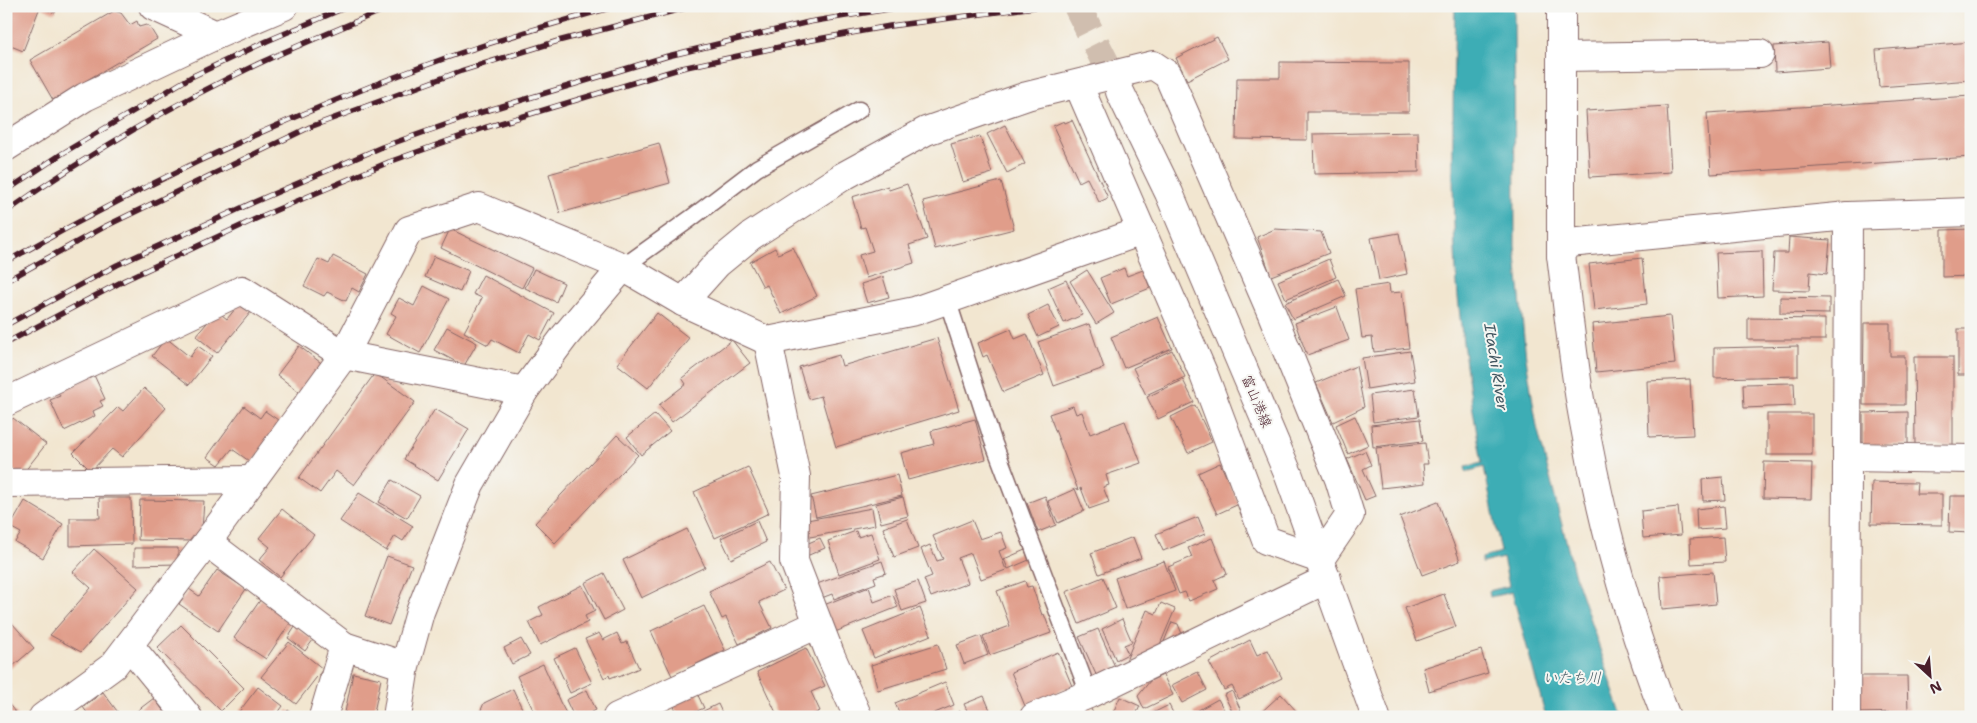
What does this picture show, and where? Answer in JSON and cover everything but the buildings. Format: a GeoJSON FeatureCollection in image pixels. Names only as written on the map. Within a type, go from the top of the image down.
{"type":"FeatureCollection","features":[{"type":"Feature","properties":{"kind":"street"},"geometry":{"type":"LineString","coordinates":[[153,6],[216,35]]}},
{"type":"Feature","properties":{"kind":"street"},"geometry":{"type":"LineString","coordinates":[[6,147],[85,96],[216,35],[284,6]]}},
{"type":"Feature","properties":{"kind":"street"},"geometry":{"type":"LineString","coordinates":[[1561,6],[1561,255],[1582,416],[1610,548],[1645,662],[1666,717]]}},
{"type":"Feature","properties":{"kind":"street"},"geometry":{"type":"LineString","coordinates":[[1562,57],[1760,54]]}},
{"type":"Feature","properties":{"kind":"street"},"geometry":{"type":"LineString","coordinates":[[683,302],[717,264],[751,236],[842,177],[926,132],[1027,96],[1153,65],[1168,76],[1272,314],[1339,479],[1350,515],[1324,569],[1089,694],[1034,717]]}},
{"type":"Feature","properties":{"kind":"street"},"geometry":{"type":"LineString","coordinates":[[1078,84],[1204,375],[1266,540],[1324,569]]}},
{"type":"Feature","properties":{"kind":"street","name":"富山港線"},"geometry":{"type":"LineString","coordinates":[[1120,92],[1169,193],[1289,476],[1376,717]]}},
{"type":"Feature","properties":{"kind":"street"},"geometry":{"type":"LineString","coordinates":[[43,717],[113,666],[207,542],[344,355],[409,230],[479,207],[623,267],[683,302],[768,341],[915,311],[1142,231]]}},
{"type":"Feature","properties":{"kind":"street"},"geometry":{"type":"LineString","coordinates":[[1561,255],[1569,243],[1848,216],[1971,212]]}},
{"type":"Feature","properties":{"kind":"street"},"geometry":{"type":"LineString","coordinates":[[1846,717],[1848,216]]}},
{"type":"Feature","properties":{"kind":"street"},"geometry":{"type":"LineString","coordinates":[[397,717],[405,666],[420,612],[470,484],[524,391],[565,336],[623,267]]}},
{"type":"Feature","properties":{"kind":"street"},"geometry":{"type":"LineString","coordinates":[[6,402],[242,290],[344,355],[524,391]]}},
{"type":"Feature","properties":{"kind":"street"},"geometry":{"type":"LineString","coordinates":[[768,341],[796,476],[794,561],[830,654],[858,717]]}},
{"type":"Feature","properties":{"kind":"street"},"geometry":{"type":"LineString","coordinates":[[1848,456],[1971,459]]}},
{"type":"Feature","properties":{"kind":"street"},"geometry":{"type":"LineString","coordinates":[[6,483],[252,480]]}},
{"type":"Feature","properties":{"kind":"street"},"geometry":{"type":"LineString","coordinates":[[207,542],[344,646],[405,666]]}},
{"type":"Feature","properties":{"kind":"street"},"geometry":{"type":"LineString","coordinates":[[617,717],[818,624]]}},
{"type":"Feature","properties":{"kind":"street"},"geometry":{"type":"LineString","coordinates":[[129,645],[188,717]]}},
{"type":"Feature","properties":{"kind":"street"},"geometry":{"type":"LineString","coordinates":[[323,717],[344,646]]}},
{"type":"Feature","properties":{"kind":"lane"},"geometry":{"type":"LineString","coordinates":[[623,267],[757,168],[859,110]]}},
{"type":"Feature","properties":{"kind":"lane"},"geometry":{"type":"LineString","coordinates":[[947,299],[993,441],[1089,694]]}},
{"type":"Feature","properties":{"kind":"water","name":"いたち川"},"geometry":{"type":"Polygon","coordinates":[[[1455,6],[1514,6],[1515,246],[1526,358],[1537,427],[1575,576],[1623,717],[1546,717],[1512,592],[1490,597],[1489,591],[1509,586],[1503,558],[1482,563],[1482,558],[1501,552],[1484,467],[1466,472],[1465,467],[1482,463],[1463,343],[1454,238],[1453,105],[1455,6]]]}},
{"type":"Feature","properties":{"kind":"tunnel"},"geometry":{"type":"LineString","coordinates":[[1077,6],[1120,92]]}},
{"type":"Feature","properties":{"kind":"railway"},"geometry":{"type":"LineString","coordinates":[[6,191],[63,153],[191,77],[267,41],[349,6]]}},
{"type":"Feature","properties":{"kind":"railway"},"geometry":{"type":"LineString","coordinates":[[6,212],[68,170],[131,131],[195,95],[278,55],[392,6]]}},
{"type":"Feature","properties":{"kind":"railway"},"geometry":{"type":"LineString","coordinates":[[6,262],[158,181],[315,109],[368,87],[469,50],[617,6]]}},
{"type":"Feature","properties":{"kind":"railway"},"geometry":{"type":"LineString","coordinates":[[6,281],[104,227],[310,127],[461,71],[558,41],[693,6]]}},
{"type":"Feature","properties":{"kind":"railway"},"geometry":{"type":"LineString","coordinates":[[6,325],[117,265],[252,203],[382,147],[479,113],[668,56],[809,22],[907,6]]}},
{"type":"Feature","properties":{"kind":"railway"},"geometry":{"type":"LineString","coordinates":[[6,343],[125,280],[262,216],[389,162],[484,128],[682,68],[807,41],[890,26],[1043,6]]}},
{"type":"Feature","properties":{"kind":"water label","name":"Itachi River"},"geometry":{"type":"Point","coordinates":[1496,367]}}]}
